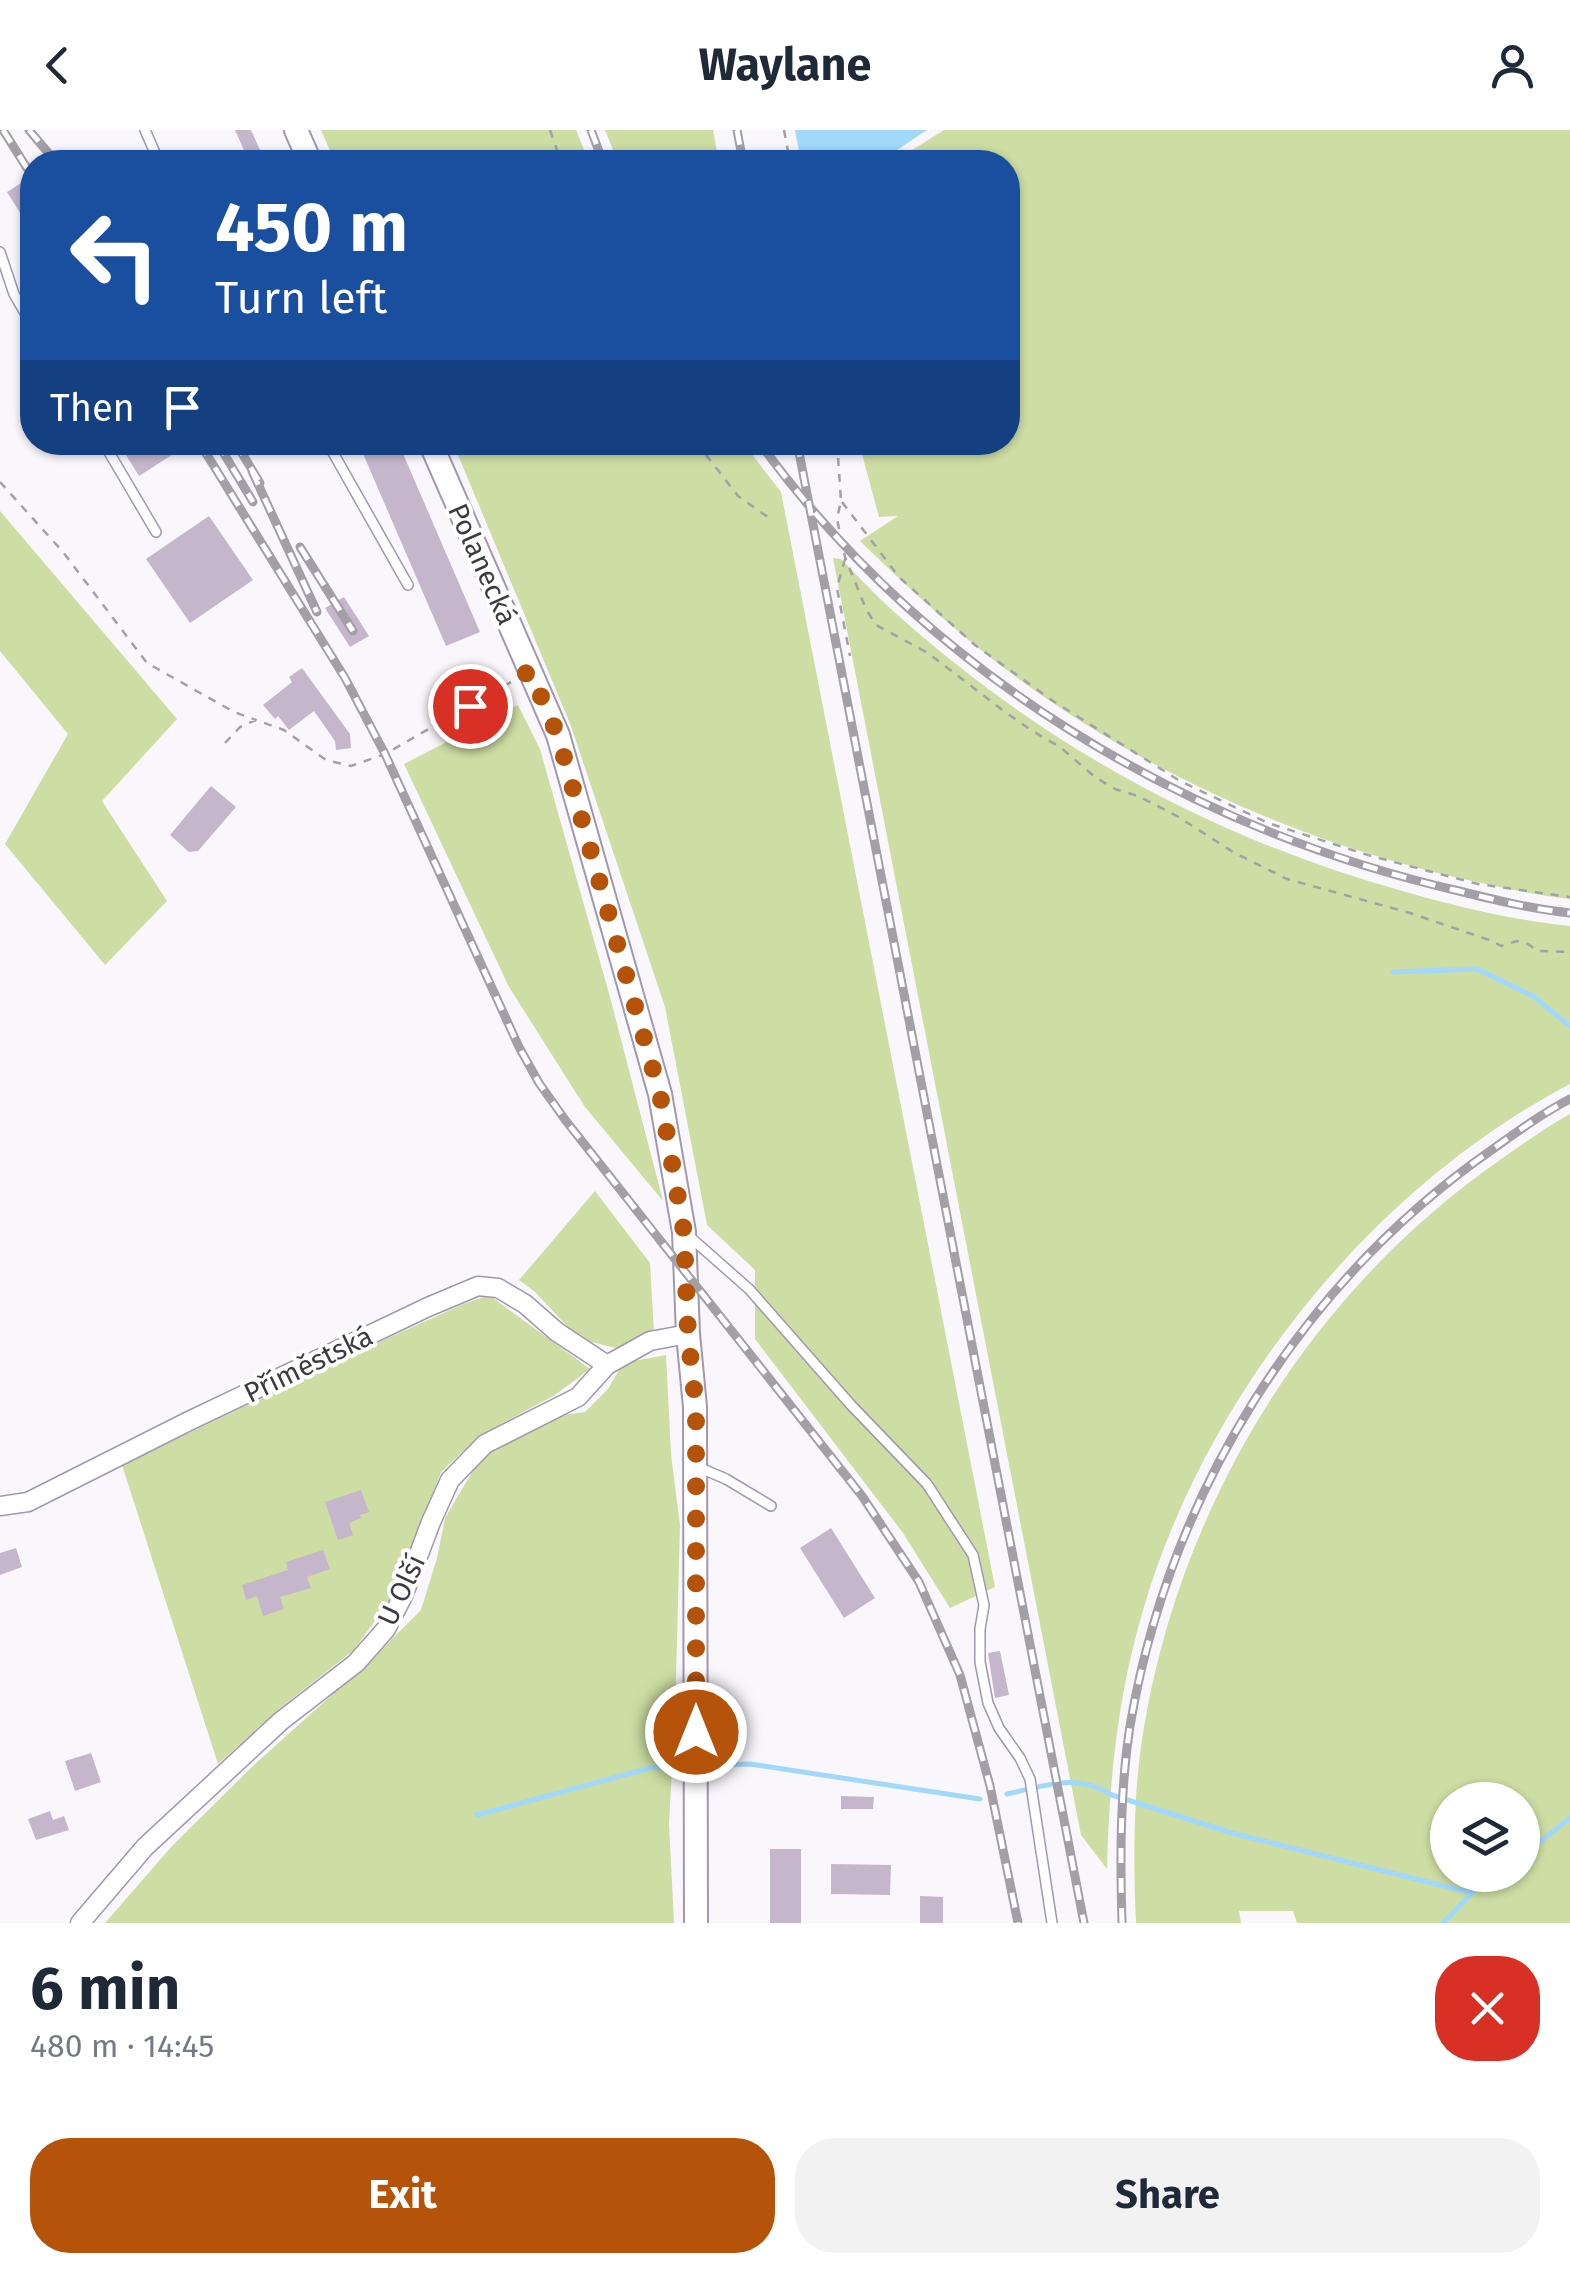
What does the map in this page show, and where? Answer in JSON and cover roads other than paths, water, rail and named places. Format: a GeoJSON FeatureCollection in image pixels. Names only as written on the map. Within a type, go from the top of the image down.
{"type":"FeatureCollection","features":[{"type":"Feature","properties":{"kind":"street","name":"Polanecká"},"geometry":{"type":"LineString","coordinates":[[436,455],[558,736],[660,1094],[684,1232],[696,1408],[696,1923]]}},
{"type":"Feature","properties":{"kind":"street","name":"Příměstská"},"geometry":{"type":"LineString","coordinates":[[0,1506],[28,1502],[206,1412],[478,1286],[498,1288],[525,1304],[607,1365]]}},
{"type":"Feature","properties":{"kind":"street","name":"U Olší"},"geometry":{"type":"LineString","coordinates":[[80,1923],[146,1848],[281,1721],[356,1662],[386,1630],[404,1596],[450,1480],[485,1444],[578,1397],[607,1365],[650,1341],[688,1334]]}},
{"type":"Feature","properties":{"kind":"lane"},"geometry":{"type":"LineString","coordinates":[[0,252],[20,305]]}},
{"type":"Feature","properties":{"kind":"lane"},"geometry":{"type":"LineString","coordinates":[[110,455],[156,532]]}},
{"type":"Feature","properties":{"kind":"lane"},"geometry":{"type":"LineString","coordinates":[[334,455],[408,585]]}},
{"type":"Feature","properties":{"kind":"lane"},"geometry":{"type":"LineString","coordinates":[[684,1232],[749,1289],[927,1484],[974,1555],[984,1605],[980,1662],[988,1702],[1030,1779],[1052,1923]]}},
{"type":"Feature","properties":{"kind":"lane"},"geometry":{"type":"LineString","coordinates":[[695,1466],[771,1506]]}},
{"type":"Feature","properties":{"kind":"water"},"geometry":{"type":"Polygon","coordinates":[[[795,130],[927,130],[897,150],[799,150],[795,130]]]}},
{"type":"Feature","properties":{"kind":"waterway"},"geometry":{"type":"LineString","coordinates":[[1393,972],[1477,969],[1533,996],[1570,1026]]}},
{"type":"Feature","properties":{"kind":"waterway"},"geometry":{"type":"LineString","coordinates":[[716,1765],[750,1764],[980,1799]]}},
{"type":"Feature","properties":{"kind":"waterway"},"geometry":{"type":"LineString","coordinates":[[477,1815],[666,1767]]}},
{"type":"Feature","properties":{"kind":"waterway"},"geometry":{"type":"LineString","coordinates":[[1007,1794],[1060,1783],[1086,1784],[1232,1833],[1472,1893]]}},
{"type":"Feature","properties":{"kind":"waterway"},"geometry":{"type":"LineString","coordinates":[[1540,1842],[1570,1818]]}},
{"type":"Feature","properties":{"kind":"waterway"},"geometry":{"type":"LineString","coordinates":[[1443,1923],[1473,1892]]}},
{"type":"Feature","properties":{"kind":"railway"},"geometry":{"type":"LineString","coordinates":[[3,130],[20,157]]}},
{"type":"Feature","properties":{"kind":"railway"},"geometry":{"type":"LineString","coordinates":[[29,130],[46,150]]}},
{"type":"Feature","properties":{"kind":"railway"},"geometry":{"type":"LineString","coordinates":[[591,130],[598,150]]}},
{"type":"Feature","properties":{"kind":"railway"},"geometry":{"type":"LineString","coordinates":[[737,130],[741,150]]}},
{"type":"Feature","properties":{"kind":"railway"},"geometry":{"type":"LineString","coordinates":[[207,455],[345,678],[385,754],[539,1083],[862,1496],[919,1582],[960,1675],[990,1786],[1018,1923]]}},
{"type":"Feature","properties":{"kind":"railway"},"geometry":{"type":"LineString","coordinates":[[225,455],[253,502]]}},
{"type":"Feature","properties":{"kind":"railway"},"geometry":{"type":"LineString","coordinates":[[243,455],[260,483]]}},
{"type":"Feature","properties":{"kind":"railway"},"geometry":{"type":"LineString","coordinates":[[769,455],[826,525],[900,600],[981,669],[1068,729],[1161,782],[1257,827],[1357,863],[1486,898],[1570,913]]}},
{"type":"Feature","properties":{"kind":"railway"},"geometry":{"type":"LineString","coordinates":[[800,455],[1084,1923]]}},
{"type":"Feature","properties":{"kind":"railway"},"geometry":{"type":"LineString","coordinates":[[252,471],[317,612]]}},
{"type":"Feature","properties":{"kind":"railway"},"geometry":{"type":"LineString","coordinates":[[300,547],[353,631]]}},
{"type":"Feature","properties":{"kind":"railway"},"geometry":{"type":"LineString","coordinates":[[1122,1923],[1122,1824],[1130,1726],[1149,1640],[1176,1557],[1211,1477],[1254,1401],[1304,1329],[1361,1263],[1424,1203],[1540,1116],[1570,1099]]}}]}
